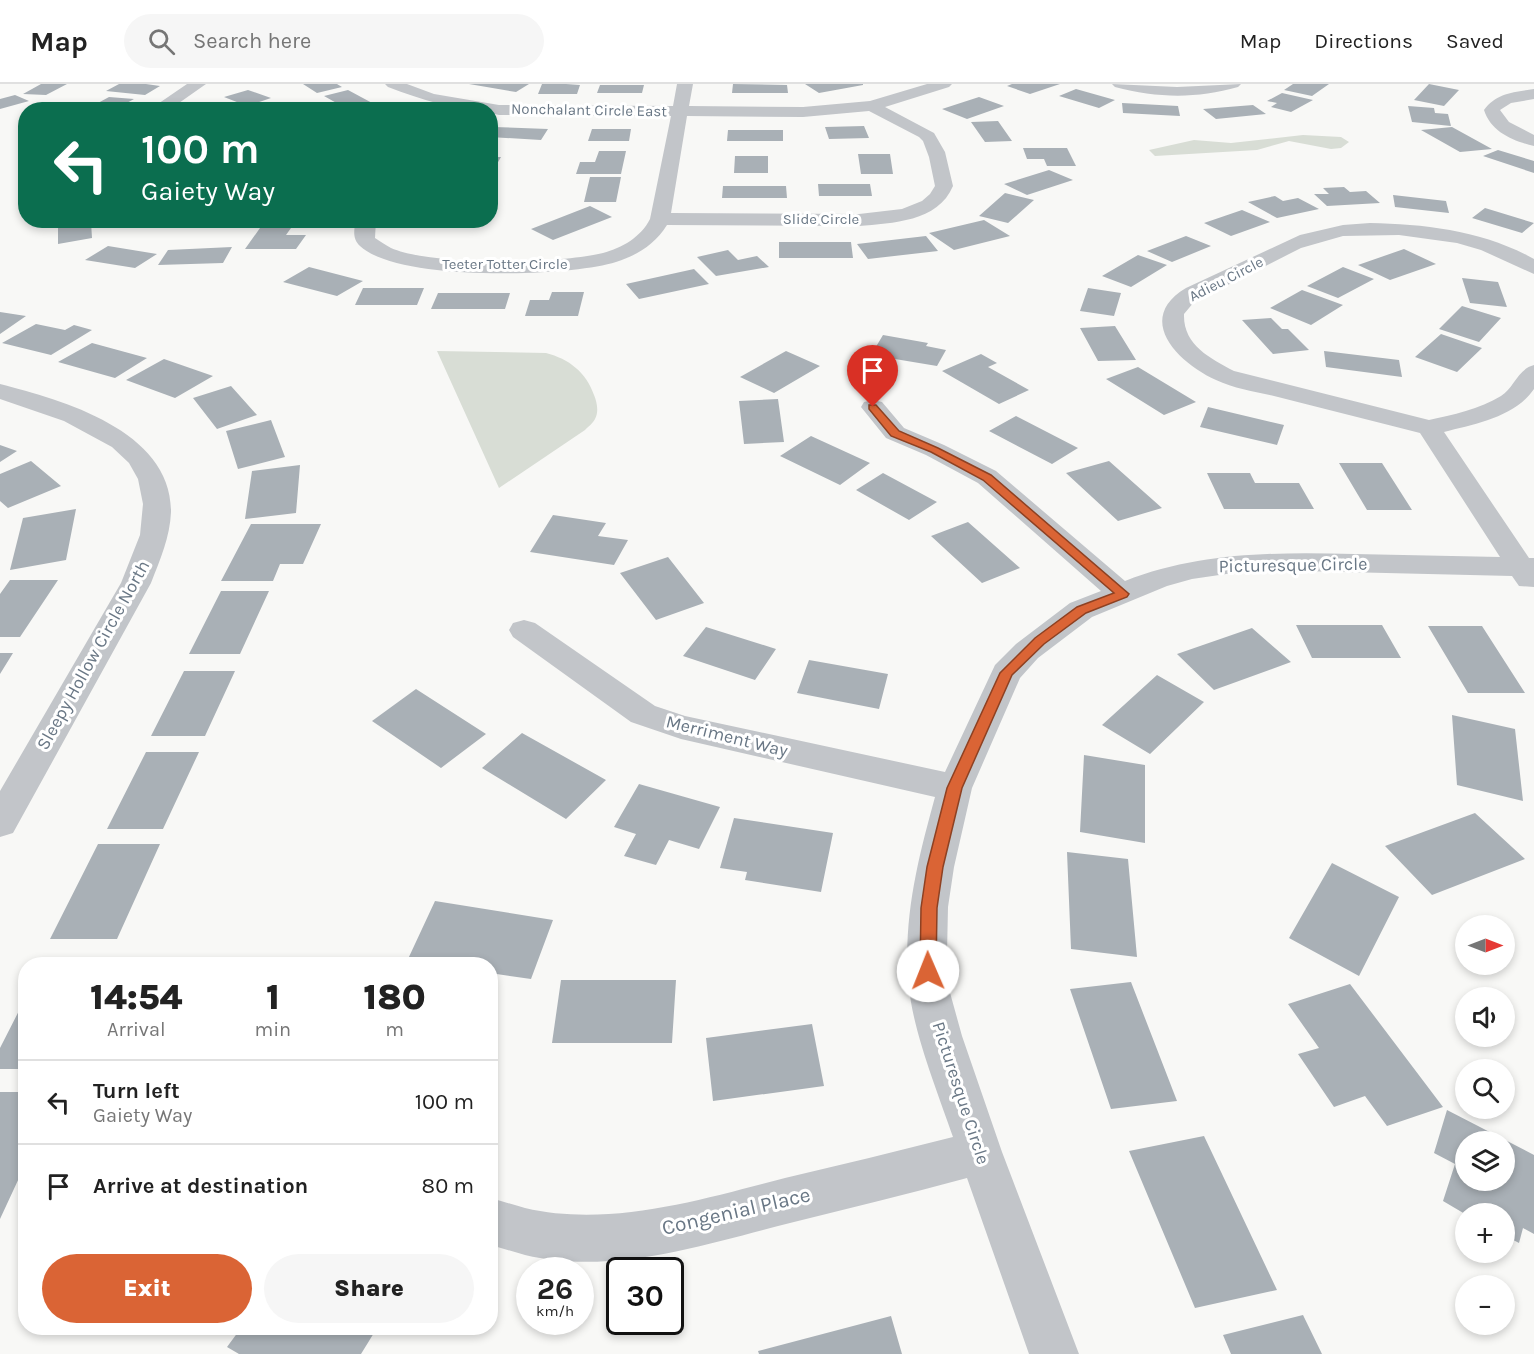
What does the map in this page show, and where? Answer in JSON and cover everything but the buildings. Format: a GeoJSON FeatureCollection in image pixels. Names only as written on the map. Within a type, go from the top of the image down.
{"type":"FeatureCollection","features":[{"type":"Feature","properties":{"kind":"street"},"geometry":{"type":"LineString","coordinates":[[170,102],[198,84]]}},
{"type":"Feature","properties":{"kind":"street","name":"Nonchalant Circle East"},"geometry":{"type":"LineString","coordinates":[[393,84],[447,102]]}},
{"type":"Feature","properties":{"kind":"street","name":"Teeter Totter Circle"},"geometry":{"type":"LineString","coordinates":[[364,228],[366,241],[388,255],[430,264],[551,266],[581,264],[623,252],[648,239],[660,219],[685,84]]}},
{"type":"Feature","properties":{"kind":"street","name":"Nonchalant Circle East"},"geometry":{"type":"LineString","coordinates":[[498,109],[803,112],[871,106],[944,84]]}},
{"type":"Feature","properties":{"kind":"street"},"geometry":{"type":"LineString","coordinates":[[1120,84],[1176,92],[1208,90],[1233,84]]}},
{"type":"Feature","properties":{"kind":"street"},"geometry":{"type":"LineString","coordinates":[[1534,94],[1506,99],[1492,110],[1494,117],[1501,125],[1534,141]]}},
{"type":"Feature","properties":{"kind":"street","name":"Slide Circle"},"geometry":{"type":"LineString","coordinates":[[660,219],[859,220],[904,214],[921,209],[943,190],[945,182],[932,140],[925,132],[871,106]]}},
{"type":"Feature","properties":{"kind":"street"},"geometry":{"type":"LineString","coordinates":[[939,162],[958,162]]}},
{"type":"Feature","properties":{"kind":"street","name":"Adieu Circle"},"geometry":{"type":"LineString","coordinates":[[1534,268],[1509,254],[1463,240],[1406,230],[1355,228],[1316,236],[1189,296],[1176,306],[1173,317],[1175,332],[1184,347],[1198,361],[1226,376],[1428,428],[1468,418],[1510,400],[1522,389],[1534,372]]}},
{"type":"Feature","properties":{"kind":"street","name":"Sleepy Hollow Circle North"},"geometry":{"type":"LineString","coordinates":[[0,391],[78,417],[108,432],[144,464],[152,482],[157,503],[155,527],[149,553],[136,583],[0,823]]}},
{"type":"Feature","properties":{"kind":"street"},"geometry":{"type":"LineString","coordinates":[[873,407],[895,434],[934,450],[987,477],[1122,594]]}},
{"type":"Feature","properties":{"kind":"street"},"geometry":{"type":"LineString","coordinates":[[1428,428],[1529,573]]}},
{"type":"Feature","properties":{"kind":"street","name":"Picturesque Circle"},"geometry":{"type":"LineString","coordinates":[[1054,1354],[980,1152],[941,1036],[929,989],[927,953],[929,908],[935,867],[955,788],[1006,673],[1035,644],[1082,610],[1168,576],[1233,564],[1302,562],[1529,573]]}},
{"type":"Feature","properties":{"kind":"street","name":"Merriment Way"},"geometry":{"type":"LineString","coordinates":[[524,630],[643,714],[681,727],[955,788]]}},
{"type":"Feature","properties":{"kind":"street","name":"Congenial Place"},"geometry":{"type":"LineString","coordinates":[[498,1224],[512,1229],[577,1238],[640,1232],[710,1220],[980,1152]]}},
{"type":"Feature","properties":{"kind":"shaded area"},"geometry":{"type":"Polygon","coordinates":[[[1303,135],[1341,137],[1349,142],[1341,148],[1331,149],[1289,141],[1257,150],[1155,156],[1149,150],[1194,140],[1231,143],[1303,135]]]}},
{"type":"Feature","properties":{"kind":"shaded area"},"geometry":{"type":"Polygon","coordinates":[[[437,351],[546,353],[562,359],[576,368],[591,387],[596,401],[596,416],[585,430],[499,488],[437,351]]]}},
{"type":"Feature","properties":{"kind":"route"},"geometry":{"type":"LineString","coordinates":[[873,407],[895,434],[934,450],[987,477],[1122,594],[1082,610],[1052,630],[1006,673],[990,704],[955,788],[935,867],[929,908],[928,971]]}}]}
